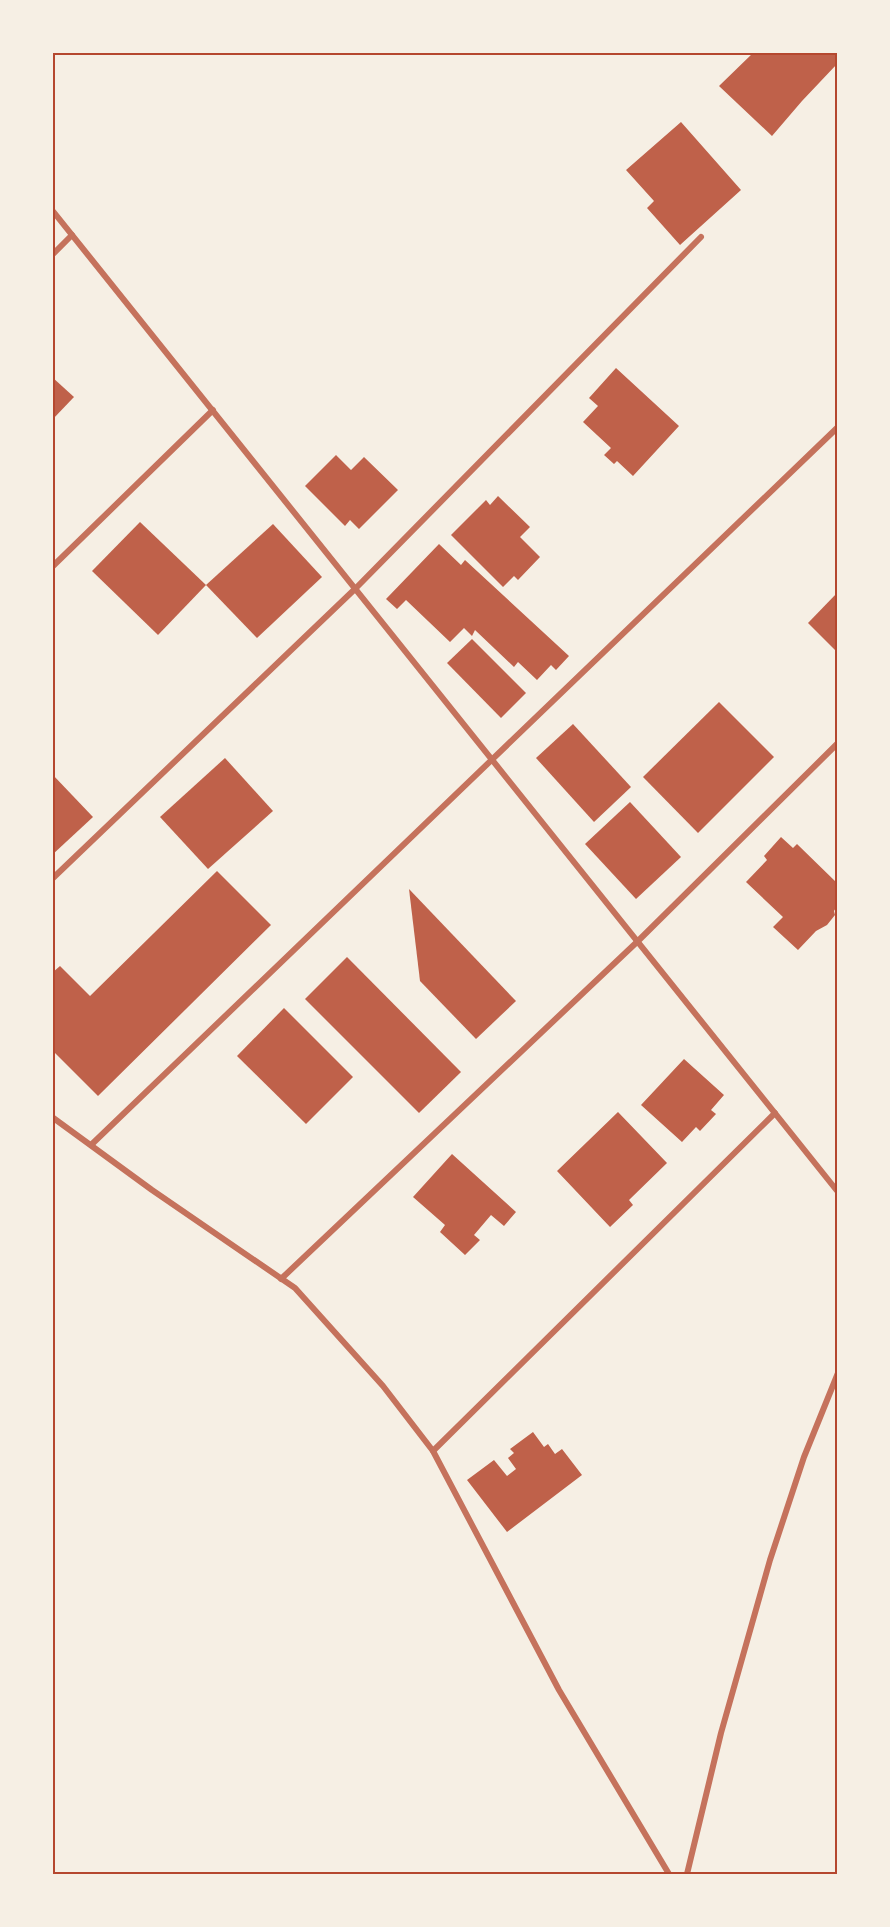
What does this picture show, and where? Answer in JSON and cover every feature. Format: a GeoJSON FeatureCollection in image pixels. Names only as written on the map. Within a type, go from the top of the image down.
{"type":"FeatureCollection","features":[{"type":"Feature","properties":{"kind":"street"},"geometry":{"type":"LineString","coordinates":[[52,210],[837,1192]]}},
{"type":"Feature","properties":{"kind":"street"},"geometry":{"type":"LineString","coordinates":[[52,255],[72,235]]}},
{"type":"Feature","properties":{"kind":"street"},"geometry":{"type":"LineString","coordinates":[[52,879],[356,588],[701,237]]}},
{"type":"Feature","properties":{"kind":"street"},"geometry":{"type":"LineString","coordinates":[[52,567],[213,410]]}},
{"type":"Feature","properties":{"kind":"street"},"geometry":{"type":"LineString","coordinates":[[91,1145],[837,427]]}},
{"type":"Feature","properties":{"kind":"street"},"geometry":{"type":"LineString","coordinates":[[281,1279],[638,941],[837,742]]}},
{"type":"Feature","properties":{"kind":"street"},"geometry":{"type":"LineString","coordinates":[[434,1451],[775,1113]]}},
{"type":"Feature","properties":{"kind":"street"},"geometry":{"type":"LineString","coordinates":[[52,1117],[295,1288],[383,1386],[434,1451],[559,1690],[669,1875]]}},
{"type":"Feature","properties":{"kind":"street"},"geometry":{"type":"LineString","coordinates":[[687,1875],[721,1733],[770,1560],[804,1457],[837,1373]]}},
{"type":"Feature","properties":{"kind":"building"},"geometry":{"type":"Polygon","coordinates":[[[754,52],[837,52],[837,64],[772,136],[719,86],[754,52]]]}},
{"type":"Feature","properties":{"kind":"building"},"geometry":{"type":"Polygon","coordinates":[[[681,122],[741,190],[680,245],[647,208],[654,201],[626,170],[681,122]]]}},
{"type":"Feature","properties":{"kind":"building"},"geometry":{"type":"Polygon","coordinates":[[[616,368],[679,426],[633,476],[617,461],[614,464],[604,455],[611,448],[583,422],[598,406],[589,398],[616,368]]]}},
{"type":"Feature","properties":{"kind":"building"},"geometry":{"type":"Polygon","coordinates":[[[52,377],[74,397],[52,420],[52,377]]]}},
{"type":"Feature","properties":{"kind":"building"},"geometry":{"type":"Polygon","coordinates":[[[336,455],[351,470],[364,457],[398,490],[359,529],[350,520],[345,526],[305,486],[336,455]]]}},
{"type":"Feature","properties":{"kind":"building"},"geometry":{"type":"Polygon","coordinates":[[[498,496],[530,527],[520,537],[540,557],[518,580],[514,576],[503,587],[451,535],[486,500],[490,505],[498,496]]]}},
{"type":"Feature","properties":{"kind":"building"},"geometry":{"type":"Polygon","coordinates":[[[140,522],[206,585],[158,635],[92,571],[140,522]]]}},
{"type":"Feature","properties":{"kind":"building"},"geometry":{"type":"Polygon","coordinates":[[[273,524],[322,577],[257,638],[206,585],[273,524]]]}},
{"type":"Feature","properties":{"kind":"building"},"geometry":{"type":"Polygon","coordinates":[[[439,544],[461,565],[465,560],[569,656],[556,670],[551,665],[537,680],[518,662],[514,667],[475,630],[472,636],[464,628],[450,642],[406,600],[397,609],[386,599],[439,544]]]}},
{"type":"Feature","properties":{"kind":"building"},"geometry":{"type":"Polygon","coordinates":[[[837,593],[837,652],[808,623],[837,593]]]}},
{"type":"Feature","properties":{"kind":"building"},"geometry":{"type":"Polygon","coordinates":[[[472,639],[526,693],[501,718],[447,663],[472,639]]]}},
{"type":"Feature","properties":{"kind":"building"},"geometry":{"type":"Polygon","coordinates":[[[719,702],[774,757],[698,833],[643,777],[719,702]]]}},
{"type":"Feature","properties":{"kind":"building"},"geometry":{"type":"Polygon","coordinates":[[[573,724],[631,787],[594,822],[536,758],[573,724]]]}},
{"type":"Feature","properties":{"kind":"building"},"geometry":{"type":"Polygon","coordinates":[[[225,758],[273,811],[208,869],[160,817],[225,758]]]}},
{"type":"Feature","properties":{"kind":"building"},"geometry":{"type":"Polygon","coordinates":[[[52,774],[93,817],[52,855],[52,774]]]}},
{"type":"Feature","properties":{"kind":"building"},"geometry":{"type":"Polygon","coordinates":[[[630,802],[681,857],[636,899],[585,844],[630,802]]]}},
{"type":"Feature","properties":{"kind":"building"},"geometry":{"type":"Polygon","coordinates":[[[781,837],[793,848],[797,844],[837,883],[835,915],[798,950],[773,927],[783,917],[746,882],[767,860],[764,856],[781,837]]]}},
{"type":"Feature","properties":{"kind":"building"},"geometry":{"type":"Polygon","coordinates":[[[217,871],[271,925],[98,1096],[52,1050],[52,973],[60,966],[90,996],[217,871]]]}},
{"type":"Feature","properties":{"kind":"building"},"geometry":{"type":"Polygon","coordinates":[[[409,889],[516,1001],[476,1039],[420,981],[409,889]]]}},
{"type":"Feature","properties":{"kind":"building"},"geometry":{"type":"Polygon","coordinates":[[[347,957],[461,1072],[419,1113],[305,999],[347,957]]]}},
{"type":"Feature","properties":{"kind":"building"},"geometry":{"type":"Polygon","coordinates":[[[284,1008],[353,1077],[306,1124],[237,1056],[284,1008]]]}},
{"type":"Feature","properties":{"kind":"building"},"geometry":{"type":"Polygon","coordinates":[[[684,1059],[724,1095],[711,1110],[716,1114],[700,1131],[696,1127],[682,1142],[641,1105],[684,1059]]]}},
{"type":"Feature","properties":{"kind":"building"},"geometry":{"type":"Polygon","coordinates":[[[618,1112],[667,1163],[629,1200],[633,1205],[610,1227],[557,1171],[618,1112]]]}},
{"type":"Feature","properties":{"kind":"building"},"geometry":{"type":"Polygon","coordinates":[[[452,1154],[516,1212],[504,1226],[491,1215],[474,1235],[480,1240],[465,1255],[440,1232],[445,1225],[413,1197],[452,1154]]]}},
{"type":"Feature","properties":{"kind":"building"},"geometry":{"type":"Polygon","coordinates":[[[533,1432],[544,1447],[548,1444],[555,1454],[562,1449],[582,1475],[507,1532],[467,1480],[494,1460],[507,1476],[516,1469],[508,1458],[514,1453],[510,1449],[533,1432]]]}}]}
